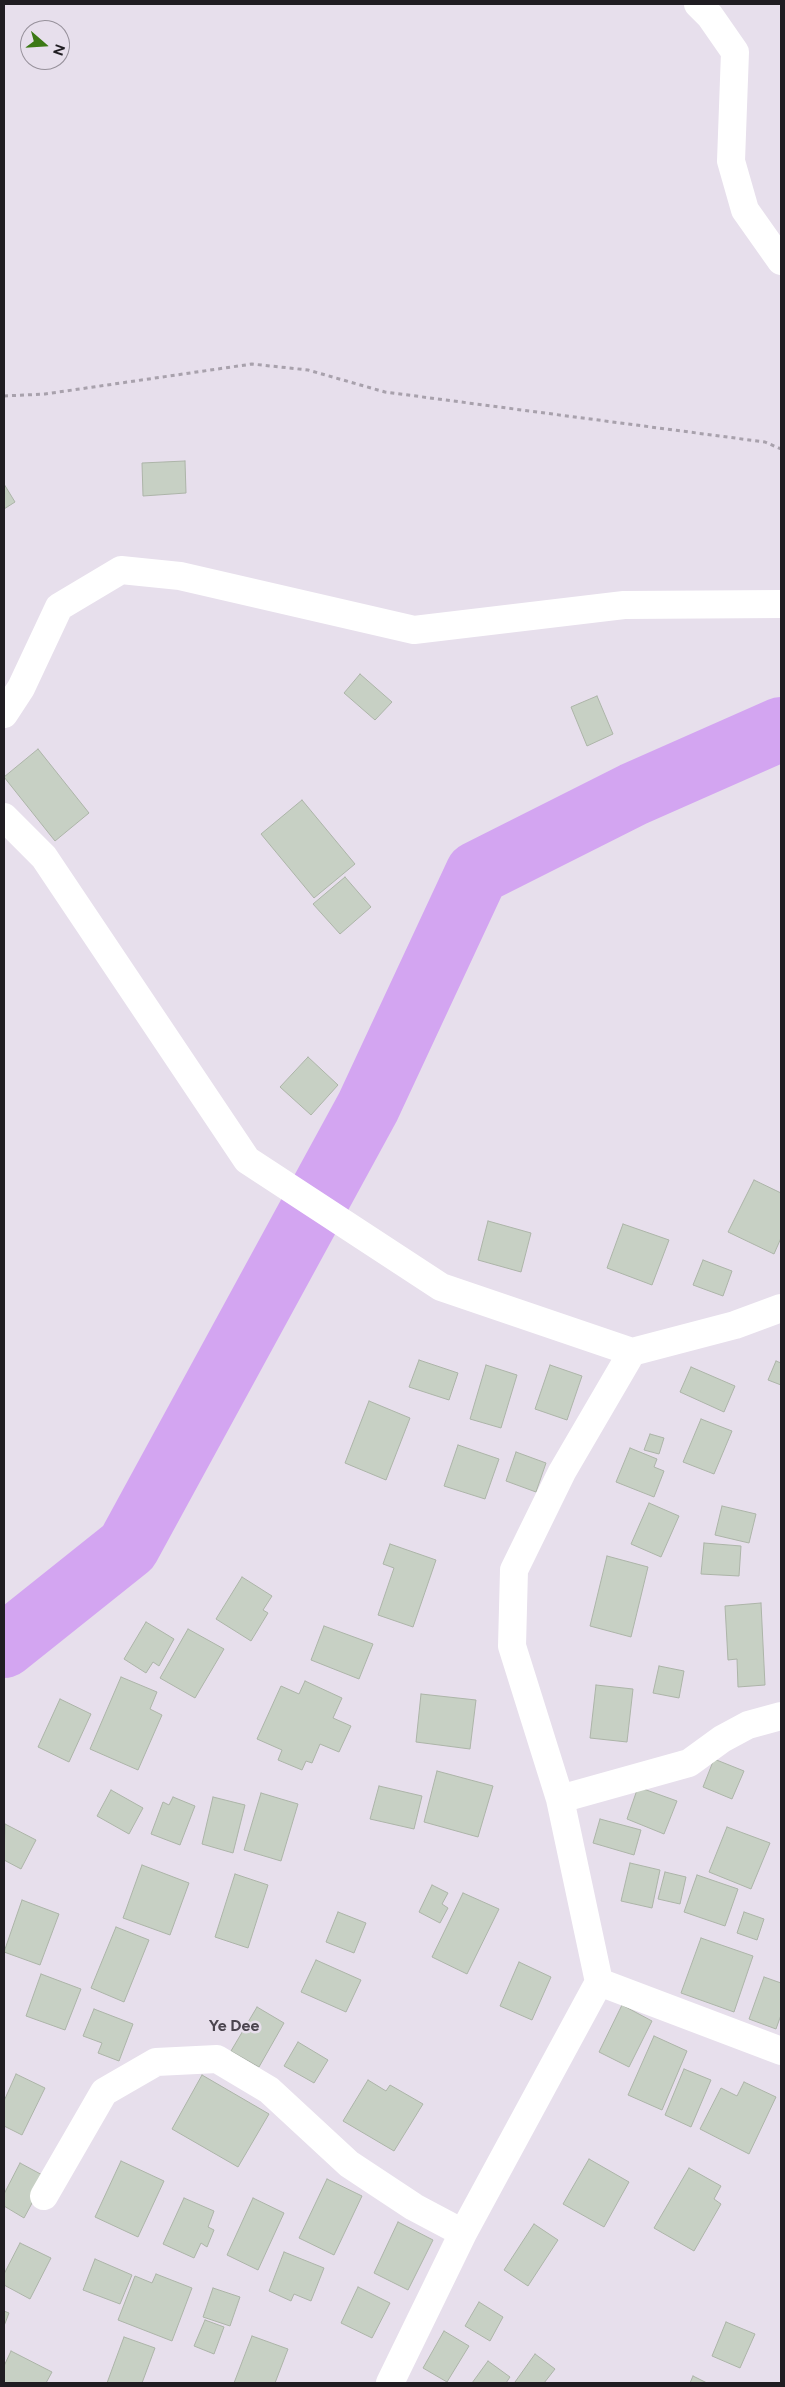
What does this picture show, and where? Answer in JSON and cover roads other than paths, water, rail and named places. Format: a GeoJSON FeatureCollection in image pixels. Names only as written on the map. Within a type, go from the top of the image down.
{"type":"FeatureCollection","features":[{"type":"Feature","properties":{"kind":"street"},"geometry":{"type":"LineString","coordinates":[[698,4],[710,16],[734,52],[731,161],[745,210],[781,260]]}},
{"type":"Feature","properties":{"kind":"street"},"geometry":{"type":"LineString","coordinates":[[4,714],[21,688],[59,607],[121,570],[180,576],[414,630],[624,605],[781,604]]}},
{"type":"Feature","properties":{"kind":"street"},"geometry":{"type":"LineString","coordinates":[[4,817],[44,857],[247,1160],[441,1287],[632,1352],[735,1325],[781,1308]]}},
{"type":"Feature","properties":{"kind":"street"},"geometry":{"type":"LineString","coordinates":[[390,2383],[463,2233],[599,1982],[560,1800],[512,1646],[514,1570],[562,1472],[632,1352]]}},
{"type":"Feature","properties":{"kind":"street"},"geometry":{"type":"LineString","coordinates":[[560,1800],[689,1764],[722,1739],[748,1725],[781,1716]]}},
{"type":"Feature","properties":{"kind":"street"},"geometry":{"type":"LineString","coordinates":[[599,1982],[781,2051]]}},
{"type":"Feature","properties":{"kind":"street"},"geometry":{"type":"LineString","coordinates":[[44,2196],[104,2092],[156,2062],[217,2059],[269,2090],[349,2164],[414,2207],[463,2233]]}},
{"type":"Feature","properties":{"kind":"waterway"},"geometry":{"type":"LineString","coordinates":[[4,1646],[128,1547],[368,1107],[477,873],[634,794],[781,729]]}},
{"type":"Feature","properties":{"kind":"district","name":"Ye Dee"},"geometry":{"type":"Point","coordinates":[234,2026]}}]}
